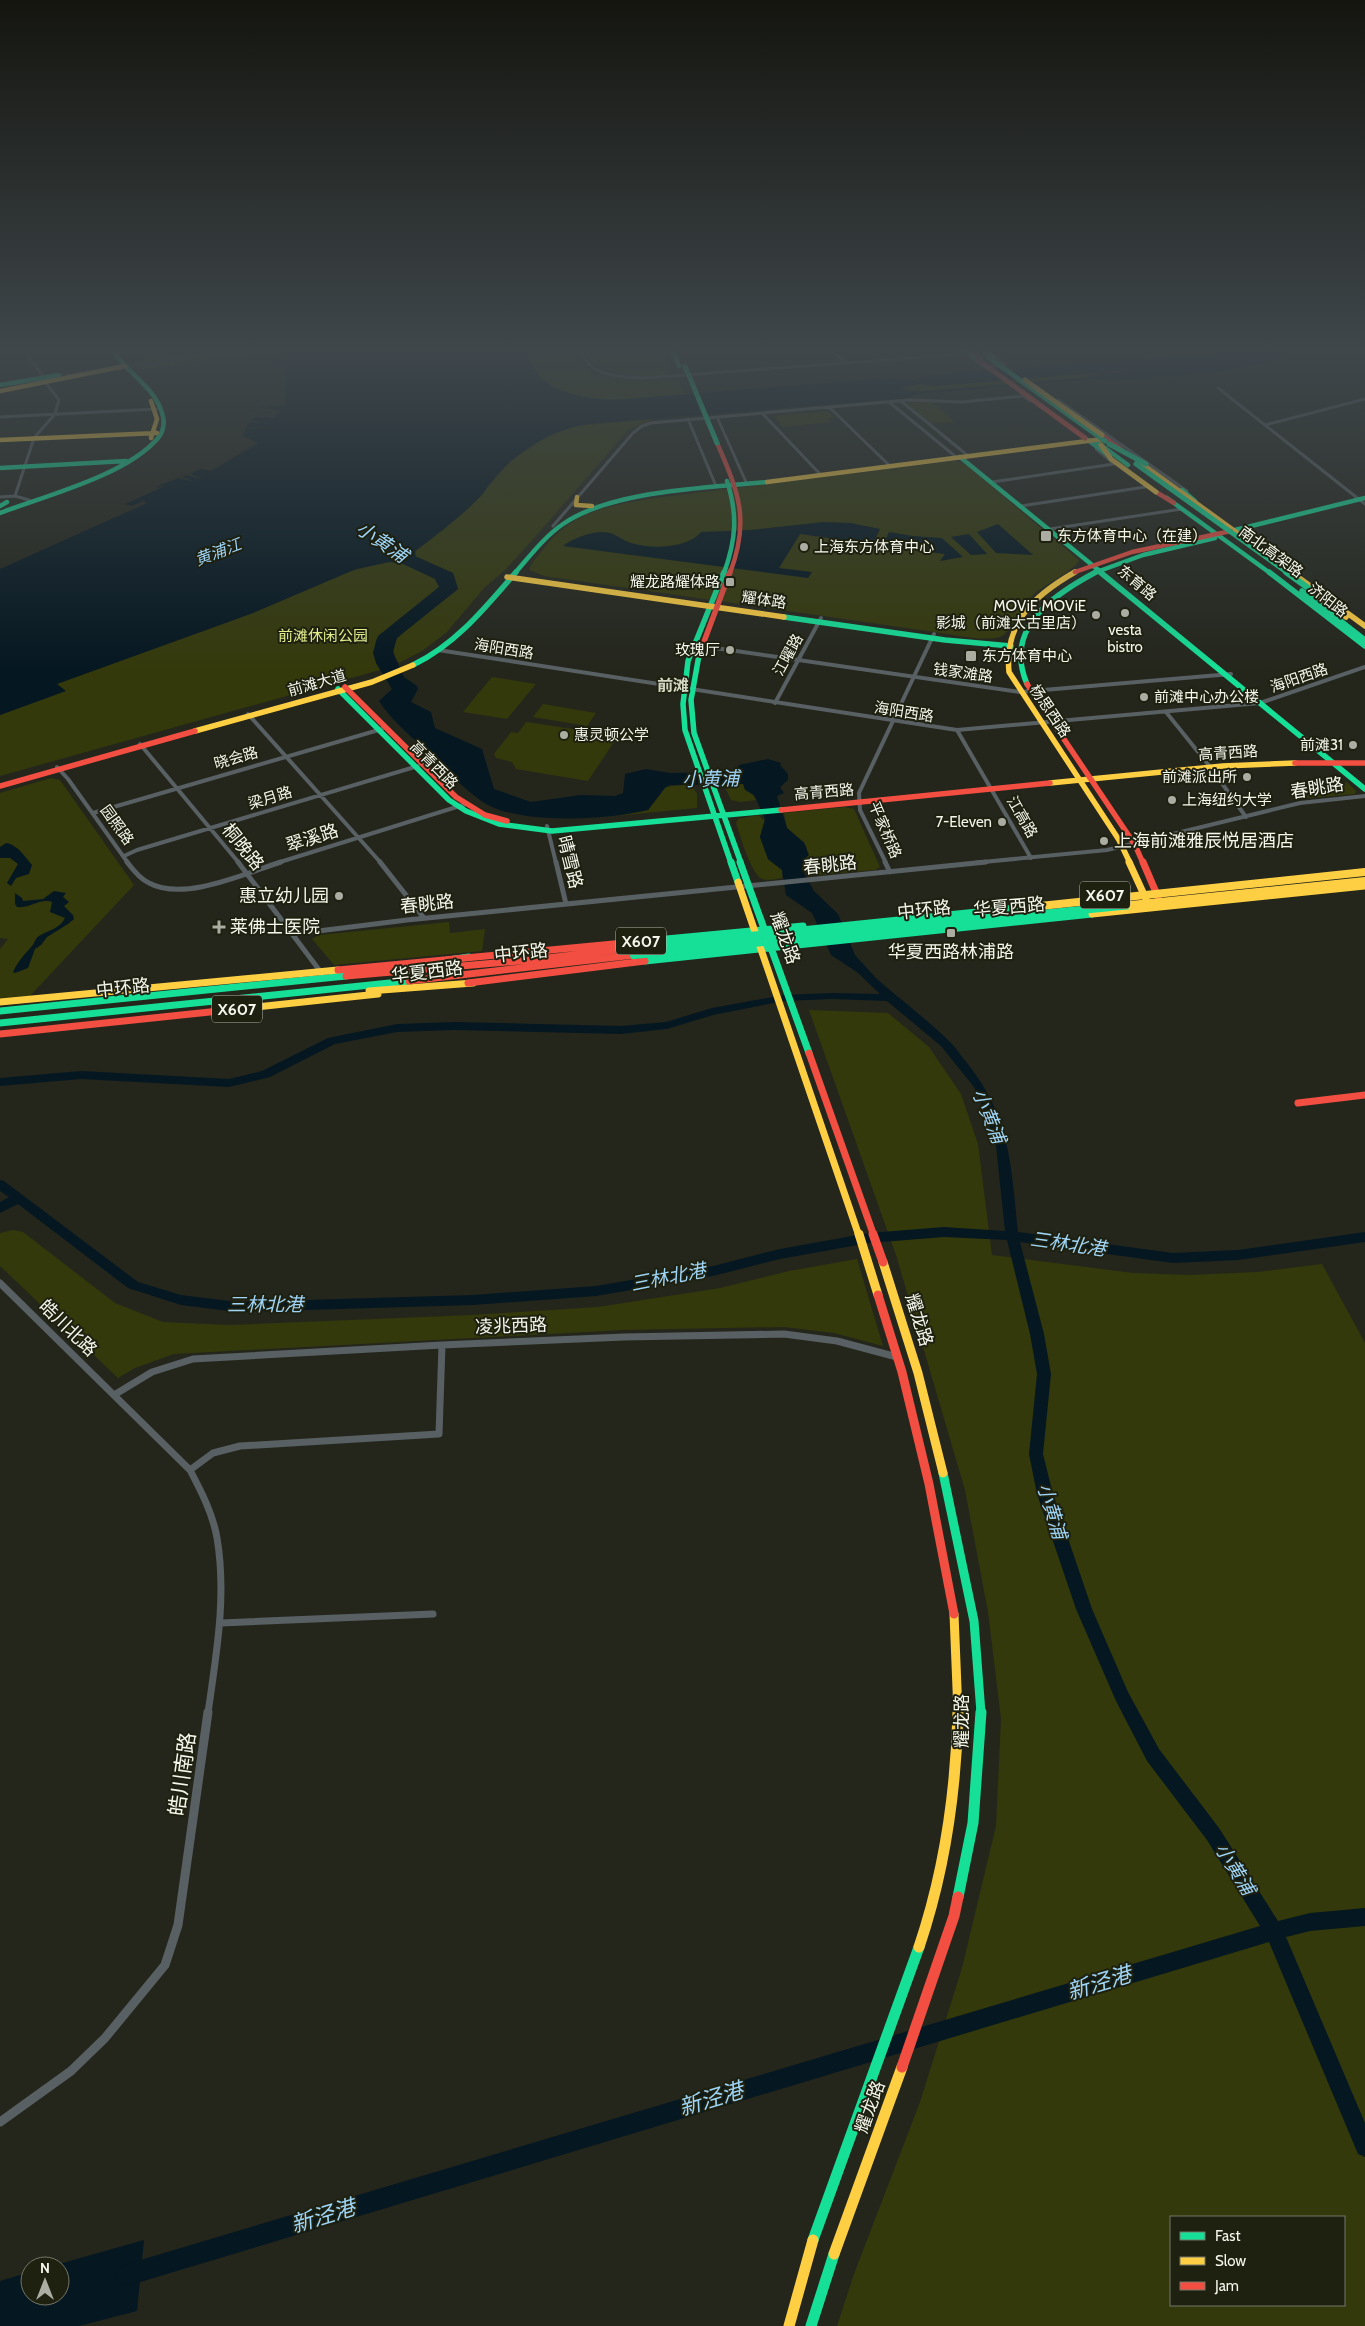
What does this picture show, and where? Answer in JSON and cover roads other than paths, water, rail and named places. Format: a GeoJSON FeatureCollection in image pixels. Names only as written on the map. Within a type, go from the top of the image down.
{"type":"FeatureCollection","features":[{"type":"Feature","properties":{"kind":"main road"},"geometry":{"type":"LineString","coordinates":[[0,512],[129,461],[135,456]]}},
{"type":"Feature","properties":{"kind":"main road","name":"耀龙路"},"geometry":{"type":"LineString","coordinates":[[719,456],[732,485],[739,528],[733,540],[723,580],[698,645],[694,670],[687,689],[685,730],[703,786],[718,814],[749,886],[870,1221],[915,1363],[947,1491],[974,1621],[981,1719],[973,1823],[954,1916],[836,2248],[811,2326]]}},
{"type":"Feature","properties":{"kind":"main road","name":"东育路"},"geometry":{"type":"LineString","coordinates":[[962,456],[1229,674],[1365,789]]}},
{"type":"Feature","properties":{"kind":"main road"},"geometry":{"type":"LineString","coordinates":[[554,528],[579,508],[644,495],[966,456]]}},
{"type":"Feature","properties":{"kind":"main road","name":"济阳路"},"geometry":{"type":"LineString","coordinates":[[1108,456],[1365,646]]}},
{"type":"Feature","properties":{"kind":"main road"},"geometry":{"type":"LineString","coordinates":[[1110,456],[1112,459],[1156,492],[1178,506]]}},
{"type":"Feature","properties":{"kind":"main road","name":"南北高架路"},"geometry":{"type":"LineString","coordinates":[[1123,456],[1365,640]]}},
{"type":"Feature","properties":{"kind":"main road","name":"南北高架路"},"geometry":{"type":"LineString","coordinates":[[1124,456],[1365,631]]}},
{"type":"Feature","properties":{"kind":"main road","name":"济阳路"},"geometry":{"type":"LineString","coordinates":[[1126,456],[1196,502],[1365,626]]}},
{"type":"Feature","properties":{"kind":"main road"},"geometry":{"type":"LineString","coordinates":[[1133,456],[1196,502]]}},
{"type":"Feature","properties":{"kind":"main road"},"geometry":{"type":"LineString","coordinates":[[0,468],[129,461]]}},
{"type":"Feature","properties":{"kind":"main road"},"geometry":{"type":"LineString","coordinates":[[732,485],[820,474]]}},
{"type":"Feature","properties":{"kind":"main road","name":"前滩大道"},"geometry":{"type":"LineString","coordinates":[[0,784],[343,689],[403,669],[440,650],[554,528],[569,519],[579,508],[732,485]]}},
{"type":"Feature","properties":{"kind":"main road"},"geometry":{"type":"LineString","coordinates":[[1007,643],[1016,625],[1039,596],[1063,579],[1097,566],[1235,530],[1363,501]]}},
{"type":"Feature","properties":{"kind":"main road"},"geometry":{"type":"LineString","coordinates":[[1019,644],[1027,627],[1050,598],[1097,566]]}},
{"type":"Feature","properties":{"kind":"main road","name":"耀体路"},"geometry":{"type":"LineString","coordinates":[[510,575],[933,636],[1019,644]]}},
{"type":"Feature","properties":{"kind":"main road","name":"杨思西路"},"geometry":{"type":"LineString","coordinates":[[1007,643],[1006,663],[1020,692],[1123,848],[1143,891],[1149,910]]}},
{"type":"Feature","properties":{"kind":"main road","name":"杨思西路"},"geometry":{"type":"LineString","coordinates":[[1019,644],[1018,664],[1032,691],[1135,845],[1161,908]]}},
{"type":"Feature","properties":{"kind":"main road","name":"高青西路"},"geometry":{"type":"LineString","coordinates":[[343,689],[462,805],[480,819],[517,829],[547,829],[718,814],[1209,766],[1252,760],[1334,761],[1365,759]]}},
{"type":"Feature","properties":{"kind":"main road","name":"耀龙路"},"geometry":{"type":"LineString","coordinates":[[687,689],[692,722],[713,786],[718,814],[739,887],[855,1222],[897,1357],[929,1484],[955,1621],[959,1714],[952,1817],[934,1907],[815,2234],[789,2326]]}},
{"type":"Feature","properties":{"kind":"main road","name":"东育路"},"geometry":{"type":"LineString","coordinates":[[1334,761],[1365,784]]}},
{"type":"Feature","properties":{"kind":"main road","name":"高青西路"},"geometry":{"type":"LineString","coordinates":[[1334,761],[1365,764]]}},
{"type":"Feature","properties":{"kind":"main road","name":"华夏西路"},"geometry":{"type":"LineString","coordinates":[[0,1002],[844,922],[1365,870]]}},
{"type":"Feature","properties":{"kind":"main road","name":"中环路"},"geometry":{"type":"LineString","coordinates":[[0,1023],[1310,878],[1365,870]]}},
{"type":"Feature","properties":{"kind":"main road","name":"中环路"},"geometry":{"type":"LineString","coordinates":[[532,964],[1365,881]]}},
{"type":"Feature","properties":{"kind":"main road"},"geometry":{"type":"LineString","coordinates":[[1243,893],[1365,886]]}},
{"type":"Feature","properties":{"kind":"main road","name":"华夏西路"},"geometry":{"type":"LineString","coordinates":[[0,1034],[337,999],[612,964],[1149,910],[1355,887]]}},
{"type":"Feature","properties":{"kind":"main road"},"geometry":{"type":"LineString","coordinates":[[316,981],[469,957]]}},
{"type":"Feature","properties":{"kind":"main road","name":"中环路"},"geometry":{"type":"LineString","coordinates":[[0,1011],[462,965],[487,969]]}},
{"type":"Feature","properties":{"kind":"main road","name":"中环路"},"geometry":{"type":"LineString","coordinates":[[0,1028],[448,980],[487,969]]}},
{"type":"Feature","properties":{"kind":"main road","name":"中环路"},"geometry":{"type":"LineString","coordinates":[[0,1017],[460,970],[487,969]]}},
{"type":"Feature","properties":{"kind":"main road"},"geometry":{"type":"LineString","coordinates":[[304,996],[474,982]]}},
{"type":"Feature","properties":{"kind":"main road"},"geometry":{"type":"LineString","coordinates":[[1298,1103],[1365,1095]]}},
{"type":"Feature","properties":{"kind":"main road","name":"凌兆西路"},"geometry":{"type":"LineString","coordinates":[[897,1357],[915,1363]]}},
{"type":"Feature","properties":{"kind":"street"},"geometry":{"type":"LineString","coordinates":[[15,496],[28,456]]}},
{"type":"Feature","properties":{"kind":"street"},"geometry":{"type":"LineString","coordinates":[[579,508],[618,456]]}},
{"type":"Feature","properties":{"kind":"street"},"geometry":{"type":"LineString","coordinates":[[703,456],[716,486]]}},
{"type":"Feature","properties":{"kind":"street"},"geometry":{"type":"LineString","coordinates":[[734,456],[746,482]]}},
{"type":"Feature","properties":{"kind":"street"},"geometry":{"type":"LineString","coordinates":[[802,456],[820,474]]}},
{"type":"Feature","properties":{"kind":"street"},"geometry":{"type":"LineString","coordinates":[[880,456],[890,465]]}},
{"type":"Feature","properties":{"kind":"street"},"geometry":{"type":"LineString","coordinates":[[1104,456],[1144,487],[1178,506]]}},
{"type":"Feature","properties":{"kind":"street"},"geometry":{"type":"LineString","coordinates":[[1136,456],[1184,489],[1196,502]]}},
{"type":"Feature","properties":{"kind":"street"},"geometry":{"type":"LineString","coordinates":[[1304,456],[1363,501]]}},
{"type":"Feature","properties":{"kind":"street"},"geometry":{"type":"LineString","coordinates":[[994,482],[1114,464]]}},
{"type":"Feature","properties":{"kind":"street"},"geometry":{"type":"LineString","coordinates":[[1023,506],[1144,487]]}},
{"type":"Feature","properties":{"kind":"street"},"geometry":{"type":"LineString","coordinates":[[2,501],[15,496],[31,500]]}},
{"type":"Feature","properties":{"kind":"street"},"geometry":{"type":"LineString","coordinates":[[1052,529],[1178,506]]}},
{"type":"Feature","properties":{"kind":"street","name":"江曜路"},"geometry":{"type":"LineString","coordinates":[[775,703],[820,620]]}},
{"type":"Feature","properties":{"kind":"street","name":"平家桥路"},"geometry":{"type":"LineString","coordinates":[[890,872],[858,800],[861,786],[933,636]]}},
{"type":"Feature","properties":{"kind":"street","name":"钱家滩路"},"geometry":{"type":"LineString","coordinates":[[698,645],[913,678],[1020,692],[1229,674]]}},
{"type":"Feature","properties":{"kind":"street","name":"海阳西路"},"geometry":{"type":"LineString","coordinates":[[440,650],[957,730],[1041,724],[1262,702],[1365,667]]}},
{"type":"Feature","properties":{"kind":"street"},"geometry":{"type":"LineString","coordinates":[[1166,712],[1246,817]]}},
{"type":"Feature","properties":{"kind":"street"},"geometry":{"type":"LineString","coordinates":[[249,715],[359,837],[424,918]]}},
{"type":"Feature","properties":{"kind":"street","name":"晓会路"},"geometry":{"type":"LineString","coordinates":[[93,813],[383,728]]}},
{"type":"Feature","properties":{"kind":"street","name":"江高路"},"geometry":{"type":"LineString","coordinates":[[957,730],[1031,858]]}},
{"type":"Feature","properties":{"kind":"street","name":"桐晚路"},"geometry":{"type":"LineString","coordinates":[[141,745],[247,873],[320,971]]}},
{"type":"Feature","properties":{"kind":"street","name":"梁月路"},"geometry":{"type":"LineString","coordinates":[[124,856],[137,850],[420,765]]}},
{"type":"Feature","properties":{"kind":"street","name":"园照路"},"geometry":{"type":"LineString","coordinates":[[58,768],[142,880],[164,888]]}},
{"type":"Feature","properties":{"kind":"street","name":"春眺路"},"geometry":{"type":"LineString","coordinates":[[294,934],[424,918],[811,881],[1123,848],[1318,800],[1365,796]]}},
{"type":"Feature","properties":{"kind":"street","name":"翠溪路"},"geometry":{"type":"LineString","coordinates":[[164,888],[196,888],[462,805]]}},
{"type":"Feature","properties":{"kind":"street","name":"晴雪路"},"geometry":{"type":"LineString","coordinates":[[547,829],[566,904]]}},
{"type":"Feature","properties":{"kind":"street","name":"皓川北路"},"geometry":{"type":"LineString","coordinates":[[0,1283],[114,1395]]}},
{"type":"Feature","properties":{"kind":"street","name":"凌兆西路"},"geometry":{"type":"LineString","coordinates":[[114,1395],[144,1375],[167,1364],[193,1359],[442,1345],[784,1334],[837,1340],[897,1357]]}},
{"type":"Feature","properties":{"kind":"street"},"geometry":{"type":"LineString","coordinates":[[190,1470],[213,1453],[240,1446],[439,1434],[442,1345]]}},
{"type":"Feature","properties":{"kind":"street","name":"皓川南路"},"geometry":{"type":"LineString","coordinates":[[0,2122],[71,2071],[105,2038],[164,1965],[178,1925],[221,1623],[221,1578],[217,1536],[205,1498],[190,1470],[114,1395]]}},
{"type":"Feature","properties":{"kind":"street"},"geometry":{"type":"LineString","coordinates":[[221,1623],[433,1614]]}},
{"type":"Feature","properties":{"kind":"water","name":"黄浦江"},"geometry":{"type":"Polygon","coordinates":[[[237,456],[518,456],[501,470],[471,506],[415,551],[415,556],[453,573],[458,589],[397,638],[393,652],[404,677],[417,686],[418,689],[411,702],[431,712],[435,728],[482,749],[494,789],[531,802],[581,795],[615,796],[623,793],[625,774],[646,769],[670,773],[736,772],[739,765],[768,759],[781,763],[780,765],[788,774],[788,780],[780,787],[784,793],[777,796],[787,828],[804,843],[809,855],[803,861],[802,869],[814,891],[838,914],[855,955],[874,976],[875,984],[831,955],[812,913],[786,895],[782,870],[768,859],[760,837],[765,819],[754,795],[745,790],[743,784],[670,785],[665,788],[648,810],[630,814],[586,818],[537,817],[515,814],[495,808],[480,800],[466,789],[401,728],[379,701],[392,689],[376,663],[373,653],[378,636],[439,587],[435,579],[401,563],[389,562],[356,569],[253,613],[57,684],[66,691],[0,715],[0,569],[147,503],[143,501],[132,506],[125,504],[167,485],[156,488],[158,486],[178,478],[195,482],[182,477],[187,475],[201,479],[190,474],[201,469],[211,471],[237,456]]]}},
{"type":"Feature","properties":{"kind":"water"},"geometry":{"type":"Polygon","coordinates":[[[823,522],[851,523],[880,529],[873,544],[800,534],[779,568],[812,572],[808,578],[563,546],[579,537],[598,532],[610,533],[639,545],[658,547],[687,542],[701,532],[750,530],[823,522]]]}},
{"type":"Feature","properties":{"kind":"water"},"geometry":{"type":"Polygon","coordinates":[[[998,524],[1033,555],[996,553],[977,532],[998,524]]]}},
{"type":"Feature","properties":{"kind":"water"},"geometry":{"type":"Polygon","coordinates":[[[889,532],[942,538],[963,557],[940,561],[945,554],[882,546],[889,532]]]}},
{"type":"Feature","properties":{"kind":"water"},"geometry":{"type":"Polygon","coordinates":[[[969,534],[987,554],[971,555],[951,537],[969,534]]]}},
{"type":"Feature","properties":{"kind":"water"},"geometry":{"type":"Polygon","coordinates":[[[6,843],[17,849],[32,865],[29,874],[16,878],[11,886],[7,883],[18,864],[10,858],[0,858],[0,847],[6,843]]]}},
{"type":"Feature","properties":{"kind":"water"},"geometry":{"type":"Polygon","coordinates":[[[54,891],[66,893],[63,897],[69,902],[64,906],[73,915],[74,919],[47,937],[35,949],[28,968],[15,973],[13,972],[17,964],[37,938],[57,927],[65,918],[50,912],[52,902],[43,901],[17,907],[15,904],[15,893],[23,901],[43,899],[54,891]]]}},
{"type":"Feature","properties":{"kind":"water"},"geometry":{"type":"Polygon","coordinates":[[[144,2240],[137,2311],[79,2326],[0,2326],[0,2281],[20,2275],[20,2306],[70,2306],[70,2261],[144,2240]]]}},
{"type":"Feature","properties":{"kind":"waterway","name":"小黄浦"},"geometry":{"type":"LineString","coordinates":[[863,972],[890,998]]}},
{"type":"Feature","properties":{"kind":"waterway"},"geometry":{"type":"LineString","coordinates":[[0,1082],[81,1075],[229,1083],[266,1074],[332,1041],[397,1028],[455,1026],[621,1030],[667,1025],[712,1012],[784,998],[832,996],[890,998]]}},
{"type":"Feature","properties":{"kind":"waterway","name":"小黄浦"},"geometry":{"type":"LineString","coordinates":[[890,998],[945,1043],[979,1086],[992,1115],[1002,1146],[1012,1236]]}},
{"type":"Feature","properties":{"kind":"waterway","name":"三林北港"},"geometry":{"type":"LineString","coordinates":[[0,1184],[133,1285],[181,1300],[237,1307],[473,1300],[596,1291],[713,1271],[780,1254],[869,1238],[944,1232],[1012,1236]]}},
{"type":"Feature","properties":{"kind":"waterway","name":"三林北港"},"geometry":{"type":"LineString","coordinates":[[0,1208],[18,1198]]}},
{"type":"Feature","properties":{"kind":"waterway","name":"三林北港"},"geometry":{"type":"LineString","coordinates":[[1012,1236],[1173,1258],[1238,1255],[1365,1237]]}},
{"type":"Feature","properties":{"kind":"waterway","name":"小黄浦"},"geometry":{"type":"LineString","coordinates":[[1012,1236],[1037,1334],[1044,1374],[1036,1454],[1045,1494],[1084,1609],[1122,1696],[1153,1755],[1213,1834],[1274,1931]]}},
{"type":"Feature","properties":{"kind":"waterway","name":"新泾港"},"geometry":{"type":"LineString","coordinates":[[1274,1931],[1310,1922],[1365,1917]]}},
{"type":"Feature","properties":{"kind":"waterway","name":"新泾港"},"geometry":{"type":"LineString","coordinates":[[127,2275],[1274,1931]]}},
{"type":"Feature","properties":{"kind":"waterway","name":"小黄浦"},"geometry":{"type":"LineString","coordinates":[[1274,1931],[1365,2147]]}},
{"type":"Feature","properties":{"kind":"place","name":"东方体育中心（在建）"},"geometry":{"type":"Point","coordinates":[1046,536]}},
{"type":"Feature","properties":{"kind":"place","name":"上海东方体育中心"},"geometry":{"type":"Point","coordinates":[804,547]}},
{"type":"Feature","properties":{"kind":"place","name":"耀龙路耀体路"},"geometry":{"type":"Point","coordinates":[730,582]}},
{"type":"Feature","properties":{"kind":"place","name":"vesta bistro"},"geometry":{"type":"Point","coordinates":[1125,613]}},
{"type":"Feature","properties":{"kind":"place","name":"MOViE MOViE 影城（前滩太古里店）"},"geometry":{"type":"Point","coordinates":[1096,615]}},
{"type":"Feature","properties":{"kind":"place","name":"玫瑰厅"},"geometry":{"type":"Point","coordinates":[730,650]}},
{"type":"Feature","properties":{"kind":"place","name":"东方体育中心"},"geometry":{"type":"Point","coordinates":[971,656]}},
{"type":"Feature","properties":{"kind":"place","name":"前滩中心办公楼"},"geometry":{"type":"Point","coordinates":[1144,697]}},
{"type":"Feature","properties":{"kind":"place","name":"惠灵顿公学"},"geometry":{"type":"Point","coordinates":[564,735]}},
{"type":"Feature","properties":{"kind":"place","name":"前滩31"},"geometry":{"type":"Point","coordinates":[1353,745]}},
{"type":"Feature","properties":{"kind":"place","name":"前滩派出所"},"geometry":{"type":"Point","coordinates":[1247,777]}},
{"type":"Feature","properties":{"kind":"place","name":"上海纽约大学"},"geometry":{"type":"Point","coordinates":[1172,800]}},
{"type":"Feature","properties":{"kind":"place","name":"7-Eleven"},"geometry":{"type":"Point","coordinates":[1002,822]}},
{"type":"Feature","properties":{"kind":"place","name":"上海前滩雅辰悦居酒店"},"geometry":{"type":"Point","coordinates":[1104,841]}},
{"type":"Feature","properties":{"kind":"place","name":"惠立幼儿园"},"geometry":{"type":"Point","coordinates":[339,896]}},
{"type":"Feature","properties":{"kind":"place","name":"莱佛士医院"},"geometry":{"type":"Point","coordinates":[219,927]}},
{"type":"Feature","properties":{"kind":"place","name":"华夏西路林浦路"},"geometry":{"type":"Point","coordinates":[951,933]}},
{"type":"Feature","properties":{"kind":"district","name":"前滩"},"geometry":{"type":"Point","coordinates":[673,685]}},
{"type":"Feature","properties":{"kind":"park label","name":"前滩休闲公园"},"geometry":{"type":"Point","coordinates":[323,636]}}]}
